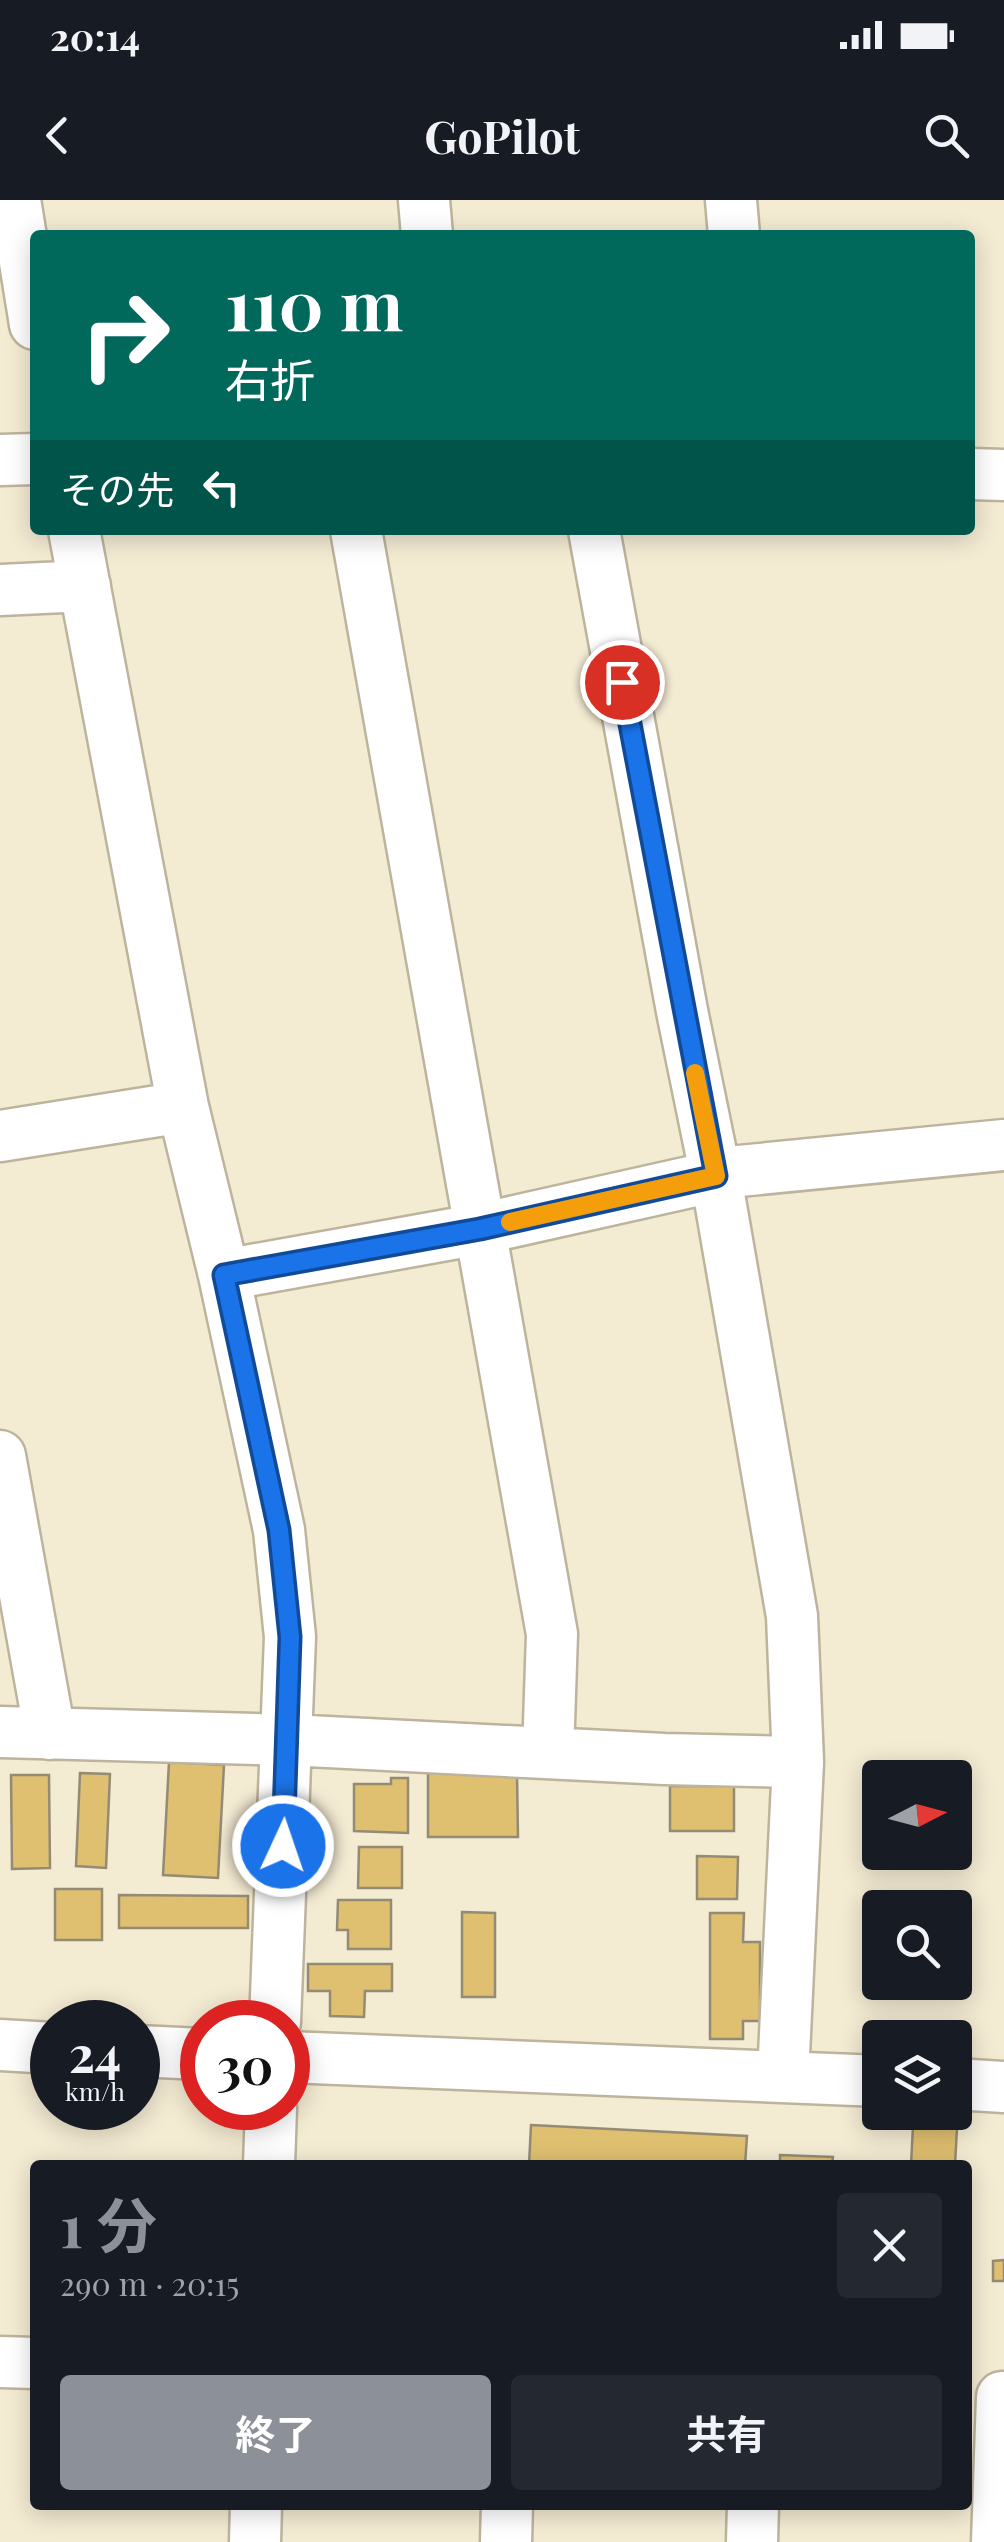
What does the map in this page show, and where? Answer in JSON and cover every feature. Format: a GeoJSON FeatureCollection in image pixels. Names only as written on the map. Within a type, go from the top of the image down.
{"type":"FeatureCollection","features":[{"type":"Feature","properties":{"kind":"street"},"geometry":{"type":"LineString","coordinates":[[424,200],[427,230]]}},
{"type":"Feature","properties":{"kind":"street"},"geometry":{"type":"LineString","coordinates":[[732,200],[734,230]]}},
{"type":"Feature","properties":{"kind":"street"},"geometry":{"type":"LineString","coordinates":[[11,223],[30,303]]}},
{"type":"Feature","properties":{"kind":"street"},"geometry":{"type":"LineString","coordinates":[[0,460],[30,459]]}},
{"type":"Feature","properties":{"kind":"street"},"geometry":{"type":"LineString","coordinates":[[975,474],[1004,475]]}},
{"type":"Feature","properties":{"kind":"street"},"geometry":{"type":"LineString","coordinates":[[75,535],[183,1107],[279,1530],[290,1637],[276,2000]]}},
{"type":"Feature","properties":{"kind":"street"},"geometry":{"type":"LineString","coordinates":[[357,535],[552,1634],[548,1753]]}},
{"type":"Feature","properties":{"kind":"street"},"geometry":{"type":"LineString","coordinates":[[595,535],[716,1176],[792,1616],[798,1762],[782,2076]]}},
{"type":"Feature","properties":{"kind":"street"},"geometry":{"type":"LineString","coordinates":[[0,590],[85,586]]}},
{"type":"Feature","properties":{"kind":"street"},"geometry":{"type":"LineString","coordinates":[[0,1136],[183,1107]]}},
{"type":"Feature","properties":{"kind":"street"},"geometry":{"type":"LineString","coordinates":[[224,1275],[480,1229],[739,1171],[1004,1145]]}},
{"type":"Feature","properties":{"kind":"street"},"geometry":{"type":"LineString","coordinates":[[0,1456],[50,1734]]}},
{"type":"Feature","properties":{"kind":"street"},"geometry":{"type":"LineString","coordinates":[[0,1732],[798,1762]]}},
{"type":"Feature","properties":{"kind":"street"},"geometry":{"type":"LineString","coordinates":[[0,2045],[30,2047]]}},
{"type":"Feature","properties":{"kind":"street"},"geometry":{"type":"LineString","coordinates":[[310,2059],[862,2080]]}},
{"type":"Feature","properties":{"kind":"street"},"geometry":{"type":"LineString","coordinates":[[972,2085],[1004,2087]]}},
{"type":"Feature","properties":{"kind":"street"},"geometry":{"type":"LineString","coordinates":[[269,2160],[270,2130]]}},
{"type":"Feature","properties":{"kind":"street"},"geometry":{"type":"LineString","coordinates":[[0,2362],[30,2362]]}},
{"type":"Feature","properties":{"kind":"street"},"geometry":{"type":"LineString","coordinates":[[991,2397],[997,2542]]}},
{"type":"Feature","properties":{"kind":"street"},"geometry":{"type":"LineString","coordinates":[[255,2542],[256,2510]]}},
{"type":"Feature","properties":{"kind":"street"},"geometry":{"type":"LineString","coordinates":[[506,2542],[507,2510]]}},
{"type":"Feature","properties":{"kind":"street"},"geometry":{"type":"LineString","coordinates":[[752,2542],[753,2510]]}},
{"type":"Feature","properties":{"kind":"building"},"geometry":{"type":"Polygon","coordinates":[[[169,1762],[224,1765],[218,1878],[163,1875],[169,1762]]]}},
{"type":"Feature","properties":{"kind":"building"},"geometry":{"type":"Polygon","coordinates":[[[80,1773],[110,1774],[106,1868],[76,1866],[80,1773]]]}},
{"type":"Feature","properties":{"kind":"building"},"geometry":{"type":"Polygon","coordinates":[[[428,1773],[517,1773],[518,1837],[428,1837],[428,1773]]]}},
{"type":"Feature","properties":{"kind":"building"},"geometry":{"type":"Polygon","coordinates":[[[11,1775],[49,1775],[50,1868],[12,1869],[11,1775]]]}},
{"type":"Feature","properties":{"kind":"building"},"geometry":{"type":"Polygon","coordinates":[[[391,1778],[408,1778],[408,1833],[354,1831],[354,1784],[391,1784],[391,1778]]]}},
{"type":"Feature","properties":{"kind":"building"},"geometry":{"type":"Polygon","coordinates":[[[670,1786],[734,1786],[734,1831],[670,1831],[670,1786]]]}},
{"type":"Feature","properties":{"kind":"building"},"geometry":{"type":"Polygon","coordinates":[[[359,1847],[402,1847],[402,1888],[358,1888],[359,1847]]]}},
{"type":"Feature","properties":{"kind":"building"},"geometry":{"type":"Polygon","coordinates":[[[697,1856],[738,1857],[737,1899],[697,1899],[697,1856]]]}},
{"type":"Feature","properties":{"kind":"building"},"geometry":{"type":"Polygon","coordinates":[[[55,1889],[102,1889],[102,1940],[55,1940],[55,1889]]]}},
{"type":"Feature","properties":{"kind":"building"},"geometry":{"type":"Polygon","coordinates":[[[119,1895],[248,1896],[248,1928],[119,1928],[119,1895]]]}},
{"type":"Feature","properties":{"kind":"building"},"geometry":{"type":"Polygon","coordinates":[[[338,1900],[391,1900],[391,1949],[348,1949],[348,1930],[337,1930],[338,1900]]]}},
{"type":"Feature","properties":{"kind":"building"},"geometry":{"type":"Polygon","coordinates":[[[462,1912],[495,1913],[495,1997],[462,1997],[462,1912]]]}},
{"type":"Feature","properties":{"kind":"building"},"geometry":{"type":"Polygon","coordinates":[[[710,1913],[744,1913],[743,1942],[760,1942],[760,2021],[743,2021],[743,2039],[710,2039],[710,1913]]]}},
{"type":"Feature","properties":{"kind":"building"},"geometry":{"type":"Polygon","coordinates":[[[308,1964],[392,1964],[392,1991],[365,1991],[364,2017],[330,2016],[330,1991],[308,1991],[308,1964]]]}},
{"type":"Feature","properties":{"kind":"building"},"geometry":{"type":"Polygon","coordinates":[[[531,2125],[747,2136],[745,2160],[529,2160],[531,2125]]]}},
{"type":"Feature","properties":{"kind":"building"},"geometry":{"type":"Polygon","coordinates":[[[913,2130],[957,2130],[955,2160],[911,2160],[913,2130]]]}},
{"type":"Feature","properties":{"kind":"building"},"geometry":{"type":"Polygon","coordinates":[[[780,2155],[833,2157],[833,2160],[780,2160],[780,2155]]]}},
{"type":"Feature","properties":{"kind":"building"},"geometry":{"type":"Polygon","coordinates":[[[1004,2260],[1004,2281],[993,2281],[993,2261],[1004,2260]]]}},
{"type":"Feature","properties":{"kind":"slow traffic"},"geometry":{"type":"LineString","coordinates":[[510,1222],[716,1176],[695,1073]]}},
{"type":"Feature","properties":{"kind":"route"},"geometry":{"type":"LineString","coordinates":[[283,1846],[290,1637],[279,1530],[224,1275],[480,1229],[716,1176],[622,682]]}}]}
